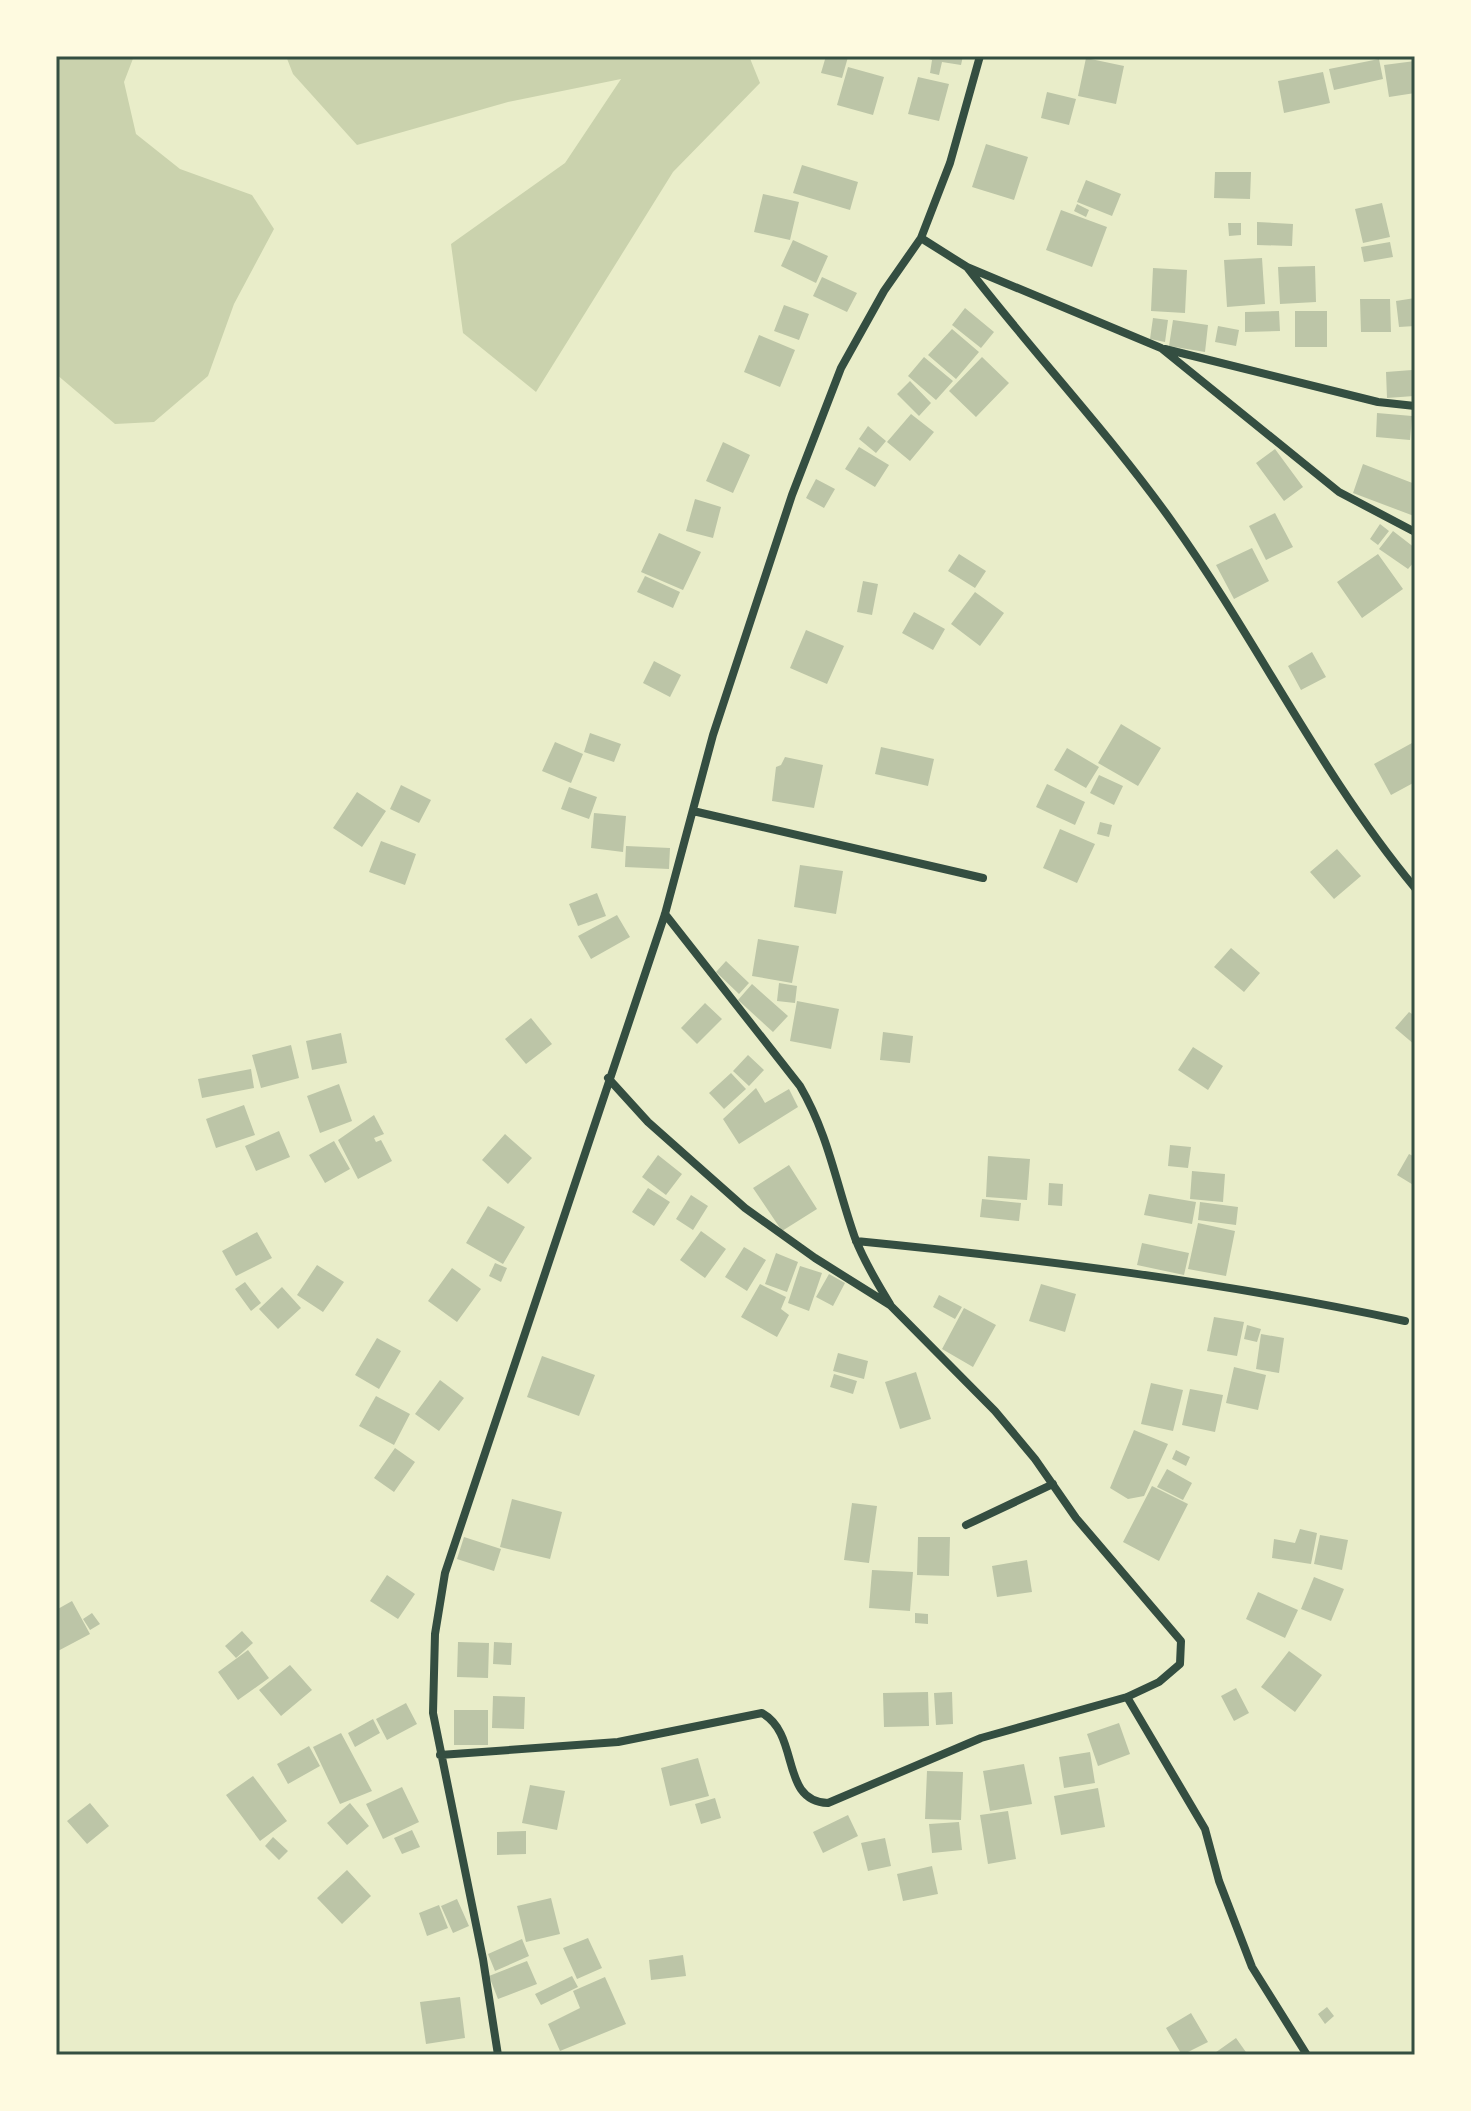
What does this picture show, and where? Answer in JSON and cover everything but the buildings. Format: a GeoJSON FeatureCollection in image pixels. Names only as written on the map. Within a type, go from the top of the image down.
{"type":"FeatureCollection","features":[{"type":"Feature","properties":{"kind":"street"},"geometry":{"type":"LineString","coordinates":[[498,2055],[483,1959],[433,1713],[432,1672],[445,1573],[665,914],[713,735],[787,510],[841,368],[884,291],[921,238],[954,150],[980,56]]}},
{"type":"Feature","properties":{"kind":"street"},"geometry":{"type":"LineString","coordinates":[[921,238],[967,267],[1161,348],[1364,399],[1415,406]]}},
{"type":"Feature","properties":{"kind":"street"},"geometry":{"type":"LineString","coordinates":[[967,267],[1054,377],[1115,446],[1174,525],[1334,779],[1415,888]]}},
{"type":"Feature","properties":{"kind":"street"},"geometry":{"type":"LineString","coordinates":[[1161,348],[1339,492],[1415,532]]}},
{"type":"Feature","properties":{"kind":"street"},"geometry":{"type":"LineString","coordinates":[[693,811],[983,878]]}},
{"type":"Feature","properties":{"kind":"street"},"geometry":{"type":"LineString","coordinates":[[440,1755],[618,1742],[762,1713],[772,1718],[783,1740],[803,1796],[813,1802],[828,1803],[981,1738],[1127,1697],[1159,1682],[1180,1664],[1181,1641],[1076,1518],[995,1411],[908,1327],[890,1305],[856,1241],[822,1129],[800,1086],[665,914]]}},
{"type":"Feature","properties":{"kind":"street"},"geometry":{"type":"LineString","coordinates":[[608,1078],[648,1122],[745,1208],[803,1250],[890,1305]]}},
{"type":"Feature","properties":{"kind":"street"},"geometry":{"type":"LineString","coordinates":[[856,1241],[1164,1277],[1326,1304],[1405,1321]]}},
{"type":"Feature","properties":{"kind":"street"},"geometry":{"type":"LineString","coordinates":[[966,1525],[1053,1484]]}},
{"type":"Feature","properties":{"kind":"street"},"geometry":{"type":"LineString","coordinates":[[1127,1697],[1205,1829],[1219,1881],[1252,1967],[1307,2055]]}},
{"type":"Feature","properties":{"kind":"green space"},"geometry":{"type":"Polygon","coordinates":[[[56,56],[134,56],[124,82],[136,134],[180,169],[252,195],[274,229],[234,304],[208,376],[154,422],[115,424],[56,374],[56,56]]]}},
{"type":"Feature","properties":{"kind":"green space"},"geometry":{"type":"Polygon","coordinates":[[[286,56],[749,56],[760,83],[673,172],[536,392],[463,333],[451,244],[565,163],[621,79],[508,102],[357,145],[293,74],[286,56]]]}}]}
